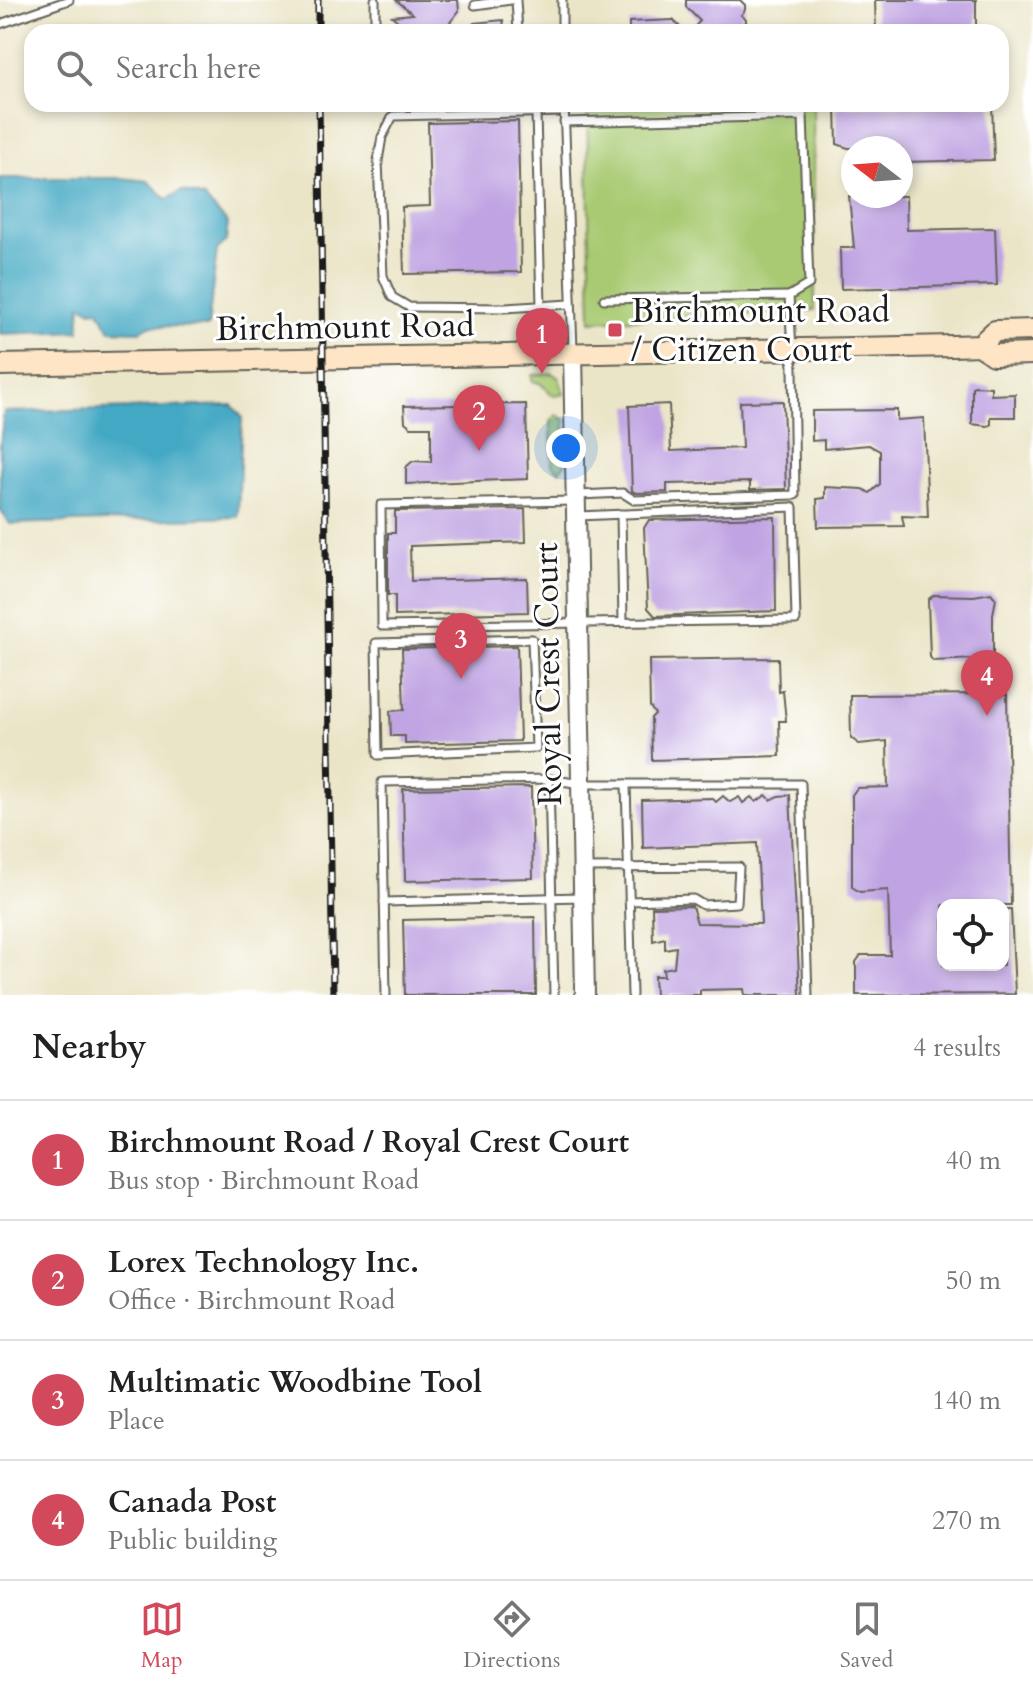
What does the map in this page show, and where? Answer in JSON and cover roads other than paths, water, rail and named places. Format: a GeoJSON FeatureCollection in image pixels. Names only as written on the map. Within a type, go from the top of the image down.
{"type":"FeatureCollection","features":[{"type":"Feature","properties":{"kind":"main road","name":"Birchmount Road"},"geometry":{"type":"LineString","coordinates":[[980,345],[995,331],[1033,330]]}},
{"type":"Feature","properties":{"kind":"main road","name":"Birchmount Road"},"geometry":{"type":"LineString","coordinates":[[0,365],[980,345],[993,355],[1033,354]]}},
{"type":"Feature","properties":{"kind":"street","name":"Royal Crest Court"},"geometry":{"type":"LineString","coordinates":[[573,352],[585,995]]}},
{"type":"Feature","properties":{"kind":"lane"},"geometry":{"type":"LineString","coordinates":[[0,24],[69,0]]}},
{"type":"Feature","properties":{"kind":"lane"},"geometry":{"type":"LineString","coordinates":[[375,0],[375,24]]}},
{"type":"Feature","properties":{"kind":"lane"},"geometry":{"type":"LineString","coordinates":[[475,5],[513,0],[517,24]]}},
{"type":"Feature","properties":{"kind":"lane"},"geometry":{"type":"LineString","coordinates":[[562,0],[562,24]]}},
{"type":"Feature","properties":{"kind":"lane"},"geometry":{"type":"LineString","coordinates":[[542,112],[393,116],[382,137],[378,161],[383,276],[392,297],[409,307],[570,304]]}},
{"type":"Feature","properties":{"kind":"lane"},"geometry":{"type":"LineString","coordinates":[[564,112],[573,352]]}},
{"type":"Feature","properties":{"kind":"lane"},"geometry":{"type":"LineString","coordinates":[[536,113],[541,306]]}},
{"type":"Feature","properties":{"kind":"lane"},"geometry":{"type":"LineString","coordinates":[[564,122],[803,116],[809,284],[789,296],[604,299]]}},
{"type":"Feature","properties":{"kind":"lane"},"geometry":{"type":"LineString","coordinates":[[577,504],[623,493],[634,500],[795,495],[789,296]]}},
{"type":"Feature","properties":{"kind":"lane"},"geometry":{"type":"LineString","coordinates":[[577,504],[621,514],[793,507],[796,620],[382,626],[381,505],[577,504]]}},
{"type":"Feature","properties":{"kind":"lane"},"geometry":{"type":"LineString","coordinates":[[621,514],[623,622]]}},
{"type":"Feature","properties":{"kind":"lane"},"geometry":{"type":"LineString","coordinates":[[436,625],[436,641]]}},
{"type":"Feature","properties":{"kind":"lane"},"geometry":{"type":"LineString","coordinates":[[532,639],[536,748],[378,755],[376,643],[436,641],[532,639]]}},
{"type":"Feature","properties":{"kind":"lane"},"geometry":{"type":"LineString","coordinates":[[549,779],[554,995]]}},
{"type":"Feature","properties":{"kind":"lane"},"geometry":{"type":"LineString","coordinates":[[386,995],[382,782],[549,779],[581,784],[801,784],[808,995]]}},
{"type":"Feature","properties":{"kind":"lane"},"geometry":{"type":"LineString","coordinates":[[626,784],[632,995]]}},
{"type":"Feature","properties":{"kind":"lane"},"geometry":{"type":"LineString","coordinates":[[583,868],[739,867],[737,903],[703,905],[693,899],[629,901]]}},
{"type":"Feature","properties":{"kind":"lane"},"geometry":{"type":"LineString","coordinates":[[384,902],[583,897]]}},
{"type":"Feature","properties":{"kind":"water"},"geometry":{"type":"Polygon","coordinates":[[[0,178],[122,178],[148,181],[167,199],[182,191],[204,198],[228,223],[226,241],[217,250],[208,327],[149,326],[141,331],[110,330],[98,309],[91,310],[81,305],[79,331],[0,334],[0,178]]]}},
{"type":"Feature","properties":{"kind":"water"},"geometry":{"type":"Polygon","coordinates":[[[232,405],[242,417],[238,517],[10,524],[0,509],[0,444],[4,412],[232,405]]]}},
{"type":"Feature","properties":{"kind":"railway"},"geometry":{"type":"LineString","coordinates":[[318,0],[318,24]]}},
{"type":"Feature","properties":{"kind":"railway"},"geometry":{"type":"LineString","coordinates":[[319,112],[333,995]]}},
{"type":"Feature","properties":{"kind":"place","name":"Birchmount Road / Citizen Court"},"geometry":{"type":"Point","coordinates":[615,330]}},
{"type":"Feature","properties":{"kind":"place","name":"Birchmount Road / Royal Crest Court"},"geometry":{"type":"Point","coordinates":[542,374]}},
{"type":"Feature","properties":{"kind":"place","name":"Lorex Technology Inc."},"geometry":{"type":"Point","coordinates":[479,451]}},
{"type":"Feature","properties":{"kind":"place","name":"Multimatic Woodbine Tool"},"geometry":{"type":"Point","coordinates":[461,679]}},
{"type":"Feature","properties":{"kind":"place","name":"Canada Post"},"geometry":{"type":"Point","coordinates":[987,716]}}]}
